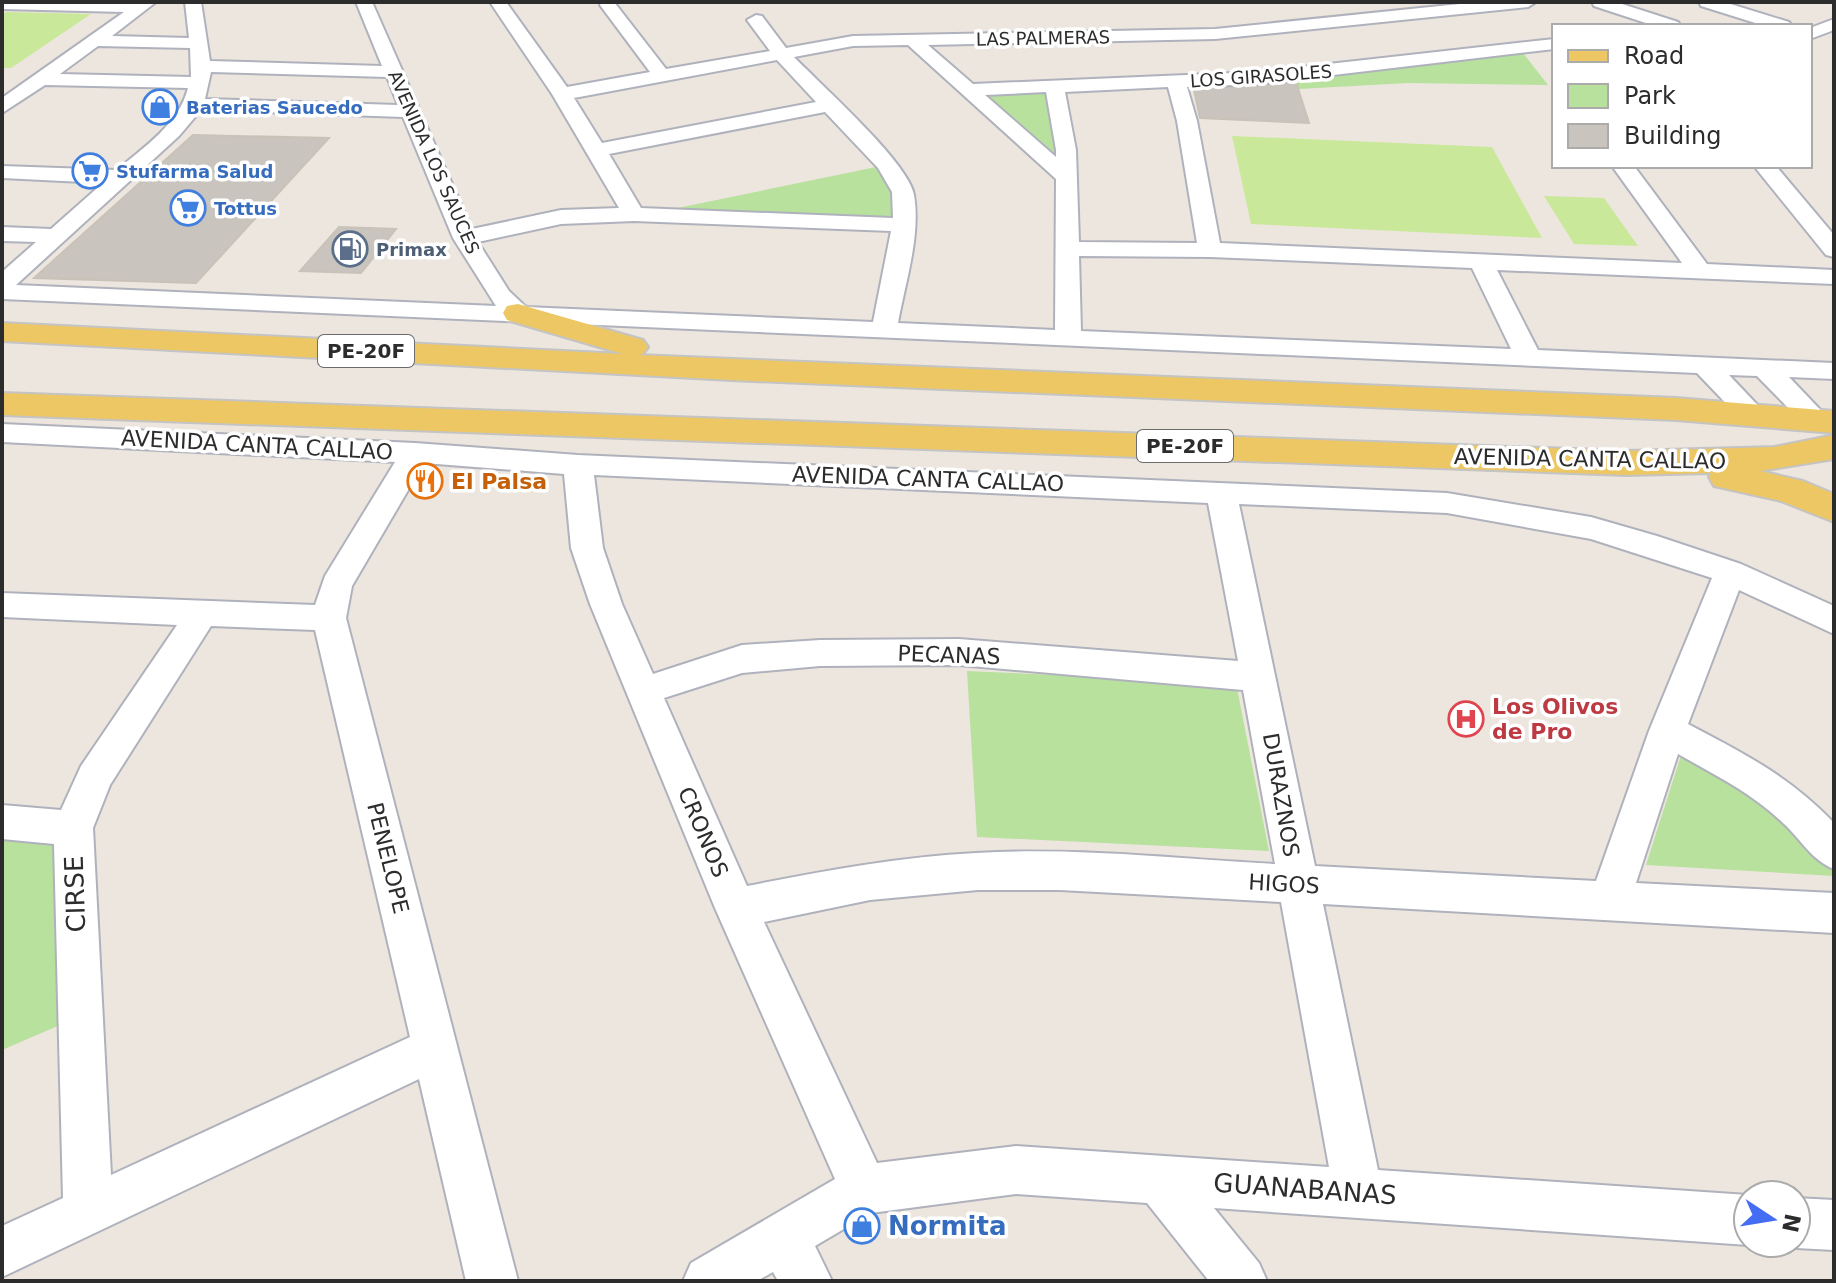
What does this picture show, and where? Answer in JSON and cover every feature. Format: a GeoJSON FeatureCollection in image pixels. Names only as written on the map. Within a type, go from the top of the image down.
{"type":"FeatureCollection","features":[{"type":"Feature","properties":{"kind":"main road"},"geometry":{"type":"LineString","coordinates":[[518,313],[613,342],[731,370]]}},
{"type":"Feature","properties":{"kind":"main road","name":"PE-20F"},"geometry":{"type":"LineString","coordinates":[[2,332],[731,370],[1751,413],[1829,431]]}},
{"type":"Feature","properties":{"kind":"main road","name":"AVENIDA CANTA CALLAO"},"geometry":{"type":"LineString","coordinates":[[2,404],[1627,463],[1735,462],[1794,457],[1829,431]]}},
{"type":"Feature","properties":{"kind":"main road"},"geometry":{"type":"LineString","coordinates":[[1751,413],[1834,495]]}},
{"type":"Feature","properties":{"kind":"main road"},"geometry":{"type":"LineString","coordinates":[[1627,463],[1753,480],[1790,490],[1834,509]]}},
{"type":"Feature","properties":{"kind":"street"},"geometry":{"type":"LineString","coordinates":[[2,285],[172,132],[199,84],[193,2]]}},
{"type":"Feature","properties":{"kind":"street","name":"AVENIDA LOS SAUCES"},"geometry":{"type":"LineString","coordinates":[[364,2],[464,238],[500,296],[518,313]]}},
{"type":"Feature","properties":{"kind":"street"},"geometry":{"type":"LineString","coordinates":[[498,2],[562,94],[634,214]]}},
{"type":"Feature","properties":{"kind":"street","name":"LAS PALMERAS"},"geometry":{"type":"LineString","coordinates":[[562,94],[853,41],[1215,34],[1462,6],[1528,2]]}},
{"type":"Feature","properties":{"kind":"street"},"geometry":{"type":"LineString","coordinates":[[1600,2],[1666,24]]}},
{"type":"Feature","properties":{"kind":"street"},"geometry":{"type":"LineString","coordinates":[[1707,2],[1777,24]]}},
{"type":"Feature","properties":{"kind":"street"},"geometry":{"type":"LineString","coordinates":[[2,4],[145,4]]}},
{"type":"Feature","properties":{"kind":"street"},"geometry":{"type":"LineString","coordinates":[[2,107],[145,4]]}},
{"type":"Feature","properties":{"kind":"street"},"geometry":{"type":"LineString","coordinates":[[608,5],[661,75]]}},
{"type":"Feature","properties":{"kind":"street"},"geometry":{"type":"LineString","coordinates":[[756,20],[781,54],[887,165],[903,192],[904,225],[884,331]]}},
{"type":"Feature","properties":{"kind":"street"},"geometry":{"type":"LineString","coordinates":[[1812,33],[1834,24]]}},
{"type":"Feature","properties":{"kind":"street"},"geometry":{"type":"LineString","coordinates":[[911,39],[1066,177]]}},
{"type":"Feature","properties":{"kind":"street"},"geometry":{"type":"LineString","coordinates":[[95,41],[198,43]]}},
{"type":"Feature","properties":{"kind":"street","name":"LOS GIRASOLES"},"geometry":{"type":"LineString","coordinates":[[967,90],[1257,78],[1552,44]]}},
{"type":"Feature","properties":{"kind":"street"},"geometry":{"type":"LineString","coordinates":[[1531,47],[1546,65]]}},
{"type":"Feature","properties":{"kind":"street"},"geometry":{"type":"LineString","coordinates":[[42,79],[199,84],[393,72]]}},
{"type":"Feature","properties":{"kind":"street"},"geometry":{"type":"LineString","coordinates":[[1176,81],[1187,121],[1210,250]]}},
{"type":"Feature","properties":{"kind":"street"},"geometry":{"type":"LineString","coordinates":[[199,84],[410,111]]}},
{"type":"Feature","properties":{"kind":"street"},"geometry":{"type":"LineString","coordinates":[[1054,85],[1066,150],[1068,339]]}},
{"type":"Feature","properties":{"kind":"street"},"geometry":{"type":"LineString","coordinates":[[595,151],[830,105]]}},
{"type":"Feature","properties":{"kind":"street"},"geometry":{"type":"LineString","coordinates":[[1624,168],[1700,272]]}},
{"type":"Feature","properties":{"kind":"street"},"geometry":{"type":"LineString","coordinates":[[1765,168],[1834,250]]}},
{"type":"Feature","properties":{"kind":"street"},"geometry":{"type":"LineString","coordinates":[[2,172],[122,177]]}},
{"type":"Feature","properties":{"kind":"street"},"geometry":{"type":"LineString","coordinates":[[464,238],[549,219],[634,214],[904,225]]}},
{"type":"Feature","properties":{"kind":"street"},"geometry":{"type":"LineString","coordinates":[[2,234],[57,236]]}},
{"type":"Feature","properties":{"kind":"street"},"geometry":{"type":"LineString","coordinates":[[1068,249],[1210,250],[1834,277]]}},
{"type":"Feature","properties":{"kind":"street"},"geometry":{"type":"LineString","coordinates":[[1481,262],[1529,359]]}},
{"type":"Feature","properties":{"kind":"street"},"geometry":{"type":"LineString","coordinates":[[2,292],[1834,371]]}},
{"type":"Feature","properties":{"kind":"street"},"geometry":{"type":"LineString","coordinates":[[1706,367],[1751,413]]}},
{"type":"Feature","properties":{"kind":"street"},"geometry":{"type":"LineString","coordinates":[[1765,369],[1829,431]]}},
{"type":"Feature","properties":{"kind":"street","name":"AVENIDA CANTA CALLAO"},"geometry":{"type":"LineString","coordinates":[[2,433],[415,453],[578,465],[1381,498],[1501,511],[1591,528],[1730,572],[1834,621]]}},
{"type":"Feature","properties":{"kind":"street","name":"PENELOPE"},"geometry":{"type":"LineString","coordinates":[[415,453],[336,585],[329,618],[492,1281]]}},
{"type":"Feature","properties":{"kind":"street","name":"CRONOS"},"geometry":{"type":"LineString","coordinates":[[578,465],[587,548],[606,604],[736,908],[864,1189]]}},
{"type":"Feature","properties":{"kind":"street","name":"DURAZNOS"},"geometry":{"type":"LineString","coordinates":[[1221,491],[1260,677],[1297,885],[1358,1193]]}},
{"type":"Feature","properties":{"kind":"street"},"geometry":{"type":"LineString","coordinates":[[1609,902],[1667,731],[1730,572]]}},
{"type":"Feature","properties":{"kind":"street"},"geometry":{"type":"LineString","coordinates":[[2,605],[329,618]]}},
{"type":"Feature","properties":{"kind":"street","name":"CIRSE"},"geometry":{"type":"LineString","coordinates":[[88,1210],[73,828],[94,777],[201,615]]}},
{"type":"Feature","properties":{"kind":"street","name":"PECANAS"},"geometry":{"type":"LineString","coordinates":[[643,691],[742,659],[820,653],[959,652],[1260,677]]}},
{"type":"Feature","properties":{"kind":"street"},"geometry":{"type":"LineString","coordinates":[[1667,731],[1754,777],[1797,811],[1834,851]]}},
{"type":"Feature","properties":{"kind":"street"},"geometry":{"type":"LineString","coordinates":[[2,822],[73,828]]}},
{"type":"Feature","properties":{"kind":"street","name":"HIGOS"},"geometry":{"type":"LineString","coordinates":[[736,908],[870,881],[978,871],[1060,871],[1834,913]]}},
{"type":"Feature","properties":{"kind":"street"},"geometry":{"type":"LineString","coordinates":[[2,1252],[434,1049]]}},
{"type":"Feature","properties":{"kind":"street","name":"GUANABANAS"},"geometry":{"type":"LineString","coordinates":[[864,1189],[1016,1170],[1732,1219]]}},
{"type":"Feature","properties":{"kind":"street"},"geometry":{"type":"LineString","coordinates":[[1159,1179],[1241,1281]]}},
{"type":"Feature","properties":{"kind":"street"},"geometry":{"type":"LineString","coordinates":[[709,1281],[864,1189]]}},
{"type":"Feature","properties":{"kind":"street"},"geometry":{"type":"LineString","coordinates":[[1812,1224],[1834,1225]]}},
{"type":"Feature","properties":{"kind":"street"},"geometry":{"type":"LineString","coordinates":[[782,1238],[806,1281]]}},
{"type":"Feature","properties":{"kind":"green space"},"geometry":{"type":"Polygon","coordinates":[[[6,12],[91,14],[11,68],[2,68],[2,15],[6,12]]]}},
{"type":"Feature","properties":{"kind":"green space"},"geometry":{"type":"Polygon","coordinates":[[[1523,53],[1548,85],[1408,83],[1299,89],[1295,81],[1523,53]]]}},
{"type":"Feature","properties":{"kind":"green space"},"geometry":{"type":"Polygon","coordinates":[[[1050,89],[1062,166],[980,93],[1050,89]]]}},
{"type":"Feature","properties":{"kind":"green space"},"geometry":{"type":"Polygon","coordinates":[[[1232,136],[1492,147],[1542,238],[1251,224],[1232,136]]]}},
{"type":"Feature","properties":{"kind":"green space"},"geometry":{"type":"Polygon","coordinates":[[[876,167],[893,192],[892,219],[663,211],[876,167]]]}},
{"type":"Feature","properties":{"kind":"green space"},"geometry":{"type":"Polygon","coordinates":[[[1544,196],[1604,198],[1638,246],[1574,244],[1544,196]]]}},
{"type":"Feature","properties":{"kind":"green space"},"geometry":{"type":"Polygon","coordinates":[[[967,671],[1236,683],[1269,851],[977,837],[967,671]]]}},
{"type":"Feature","properties":{"kind":"green space"},"geometry":{"type":"Polygon","coordinates":[[[1683,749],[1781,820],[1817,853],[1834,871],[1834,876],[1646,865],[1683,749]]]}},
{"type":"Feature","properties":{"kind":"green space"},"geometry":{"type":"Polygon","coordinates":[[[2,837],[59,840],[60,1025],[2,1050],[2,837]]]}},
{"type":"Feature","properties":{"kind":"building"},"geometry":{"type":"Polygon","coordinates":[[[1296,82],[1309,123],[1200,118],[1194,90],[1296,82]]]}},
{"type":"Feature","properties":{"kind":"building","name":"Tottus"},"geometry":{"type":"Polygon","coordinates":[[[193,135],[329,138],[196,283],[34,278],[193,135]]]}},
{"type":"Feature","properties":{"kind":"building"},"geometry":{"type":"Polygon","coordinates":[[[339,227],[396,229],[361,273],[300,271],[339,227]]]}},
{"type":"Feature","properties":{"kind":"place","name":"Baterias Saucedo"},"geometry":{"type":"Point","coordinates":[160,107]}},
{"type":"Feature","properties":{"kind":"place","name":"Stufarma Salud"},"geometry":{"type":"Point","coordinates":[90,171]}},
{"type":"Feature","properties":{"kind":"place","name":"Tottus"},"geometry":{"type":"Point","coordinates":[188,208]}},
{"type":"Feature","properties":{"kind":"place","name":"Primax"},"geometry":{"type":"Point","coordinates":[350,249]}},
{"type":"Feature","properties":{"kind":"place","name":"El Palsa"},"geometry":{"type":"Point","coordinates":[425,481]}},
{"type":"Feature","properties":{"kind":"place","name":"Los Olivos de Pro"},"geometry":{"type":"Point","coordinates":[1466,719]}},
{"type":"Feature","properties":{"kind":"place","name":"Normita"},"geometry":{"type":"Point","coordinates":[862,1226]}}]}
